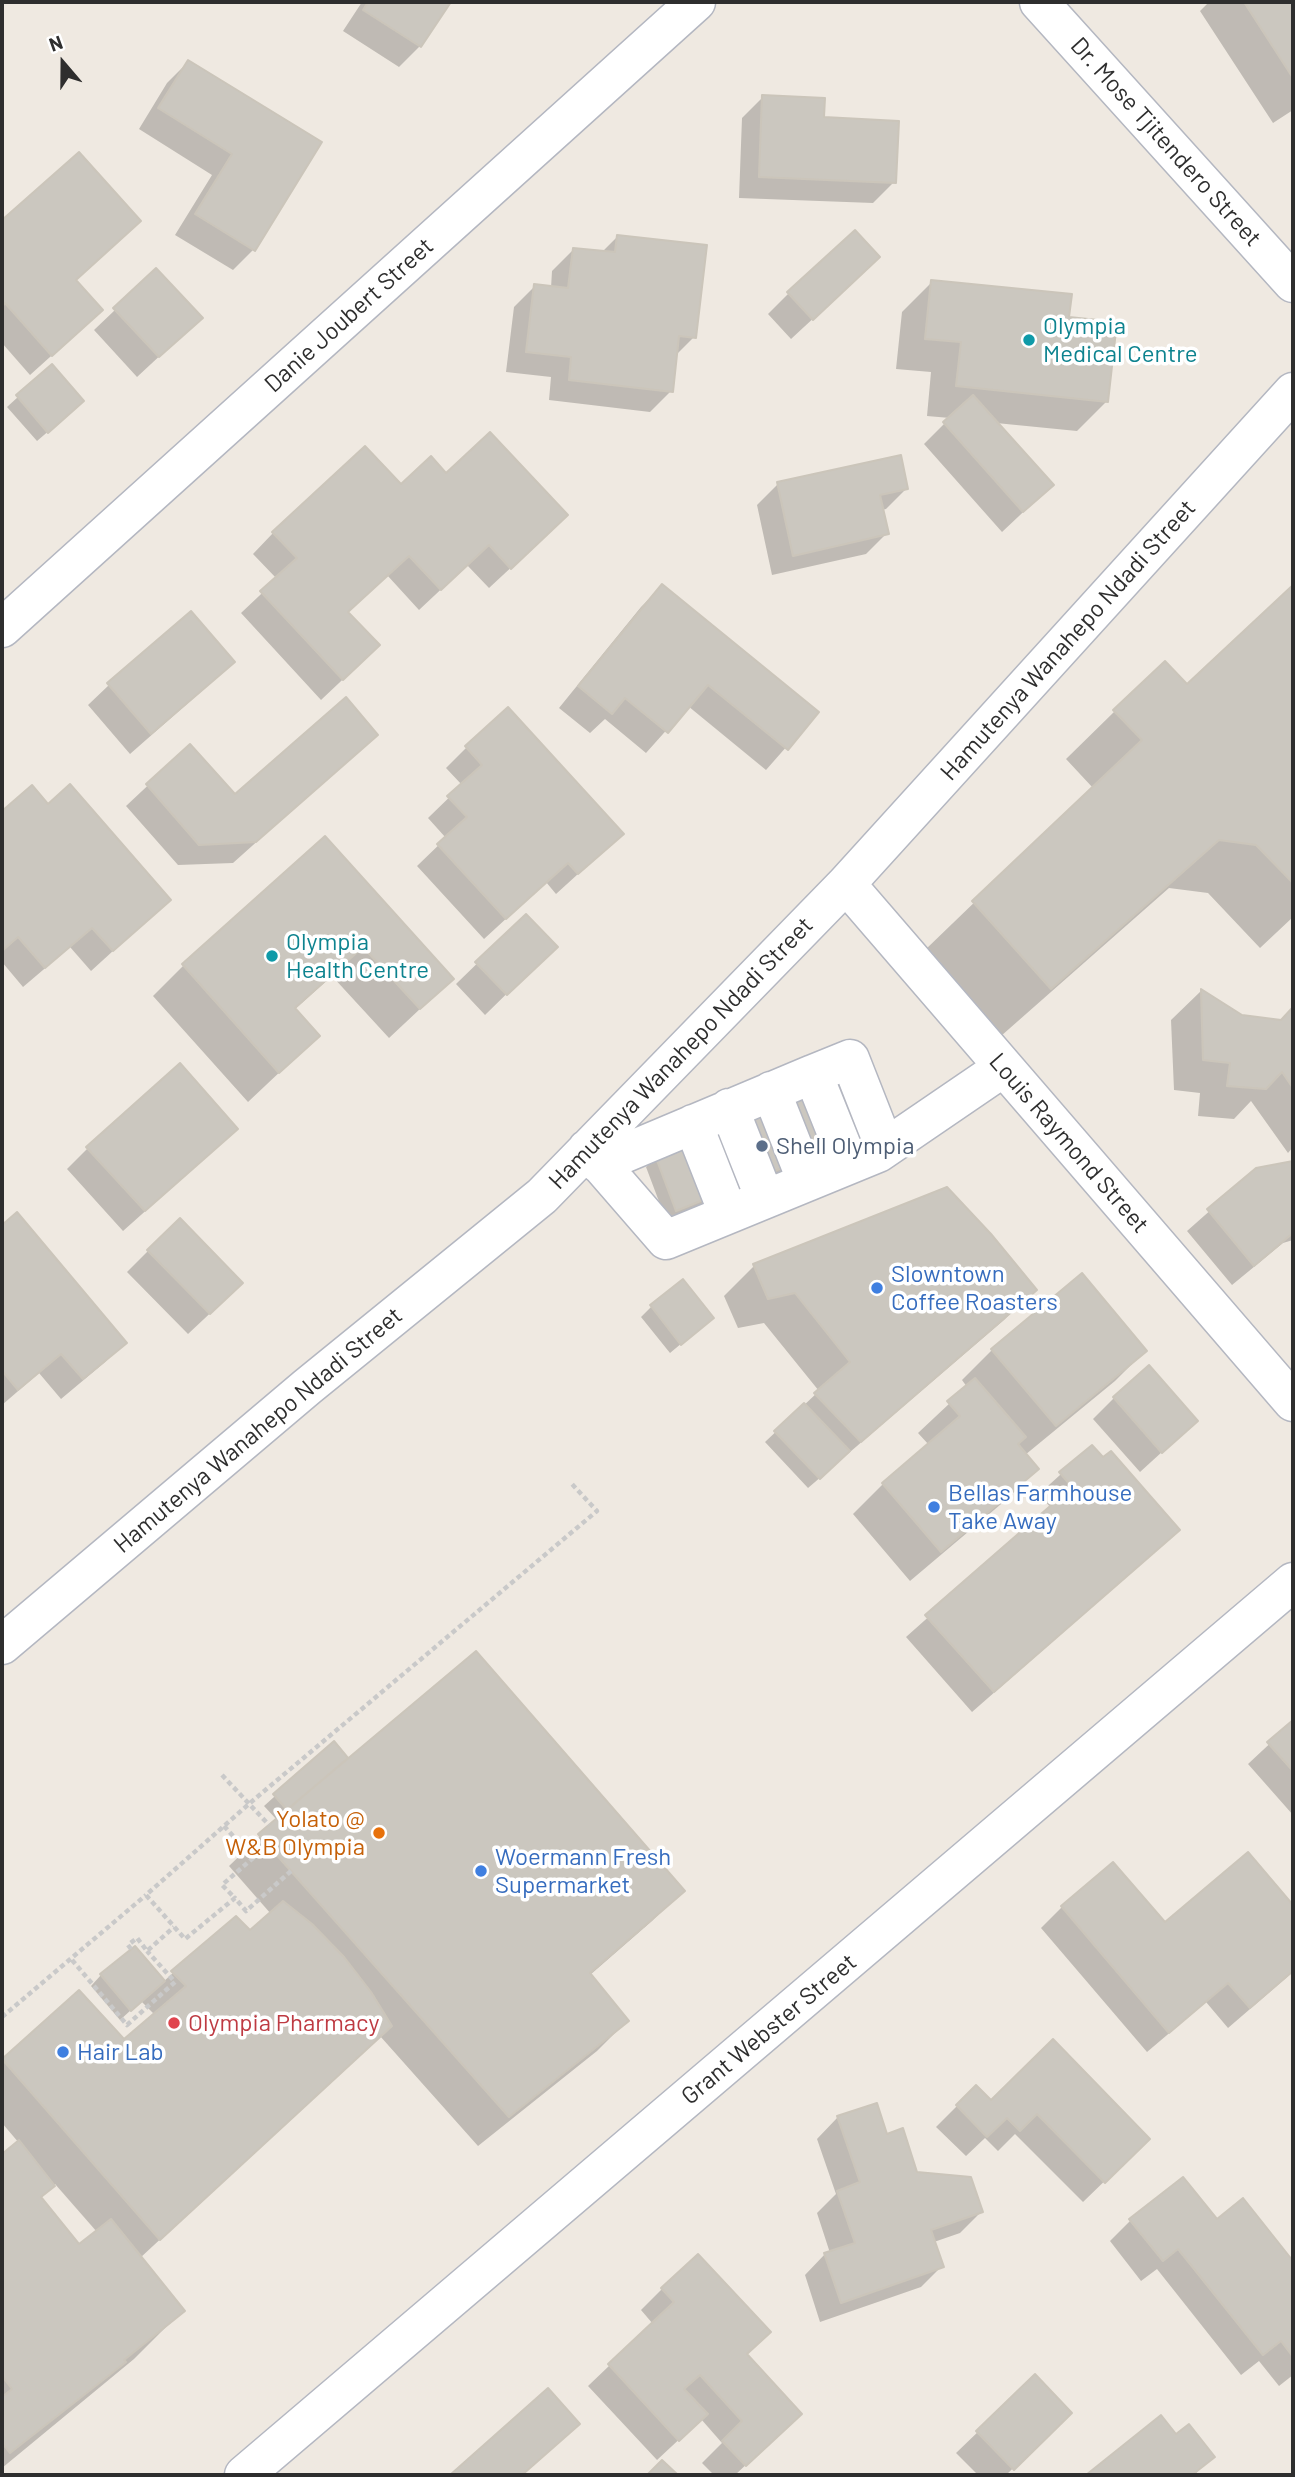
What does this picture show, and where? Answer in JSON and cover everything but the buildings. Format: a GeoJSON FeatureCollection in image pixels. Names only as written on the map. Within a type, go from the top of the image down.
{"type":"FeatureCollection","features":[{"type":"Feature","properties":{"kind":"street","name":"Danie Joubert Street"},"geometry":{"type":"LineString","coordinates":[[2,628],[696,2]]}},
{"type":"Feature","properties":{"kind":"street","name":"Dr. Mose Tjitendero Street"},"geometry":{"type":"LineString","coordinates":[[1039,2],[1293,283]]}},
{"type":"Feature","properties":{"kind":"street","name":"Hamutenya Wanahepo Ndadi Street"},"geometry":{"type":"LineString","coordinates":[[2,1645],[307,1387],[593,1157],[846,884],[1293,392]]}},
{"type":"Feature","properties":{"kind":"street","name":"Louis Raymond Street"},"geometry":{"type":"LineString","coordinates":[[846,884],[1293,1402]]}},
{"type":"Feature","properties":{"kind":"street"},"geometry":{"type":"LineString","coordinates":[[885,1148],[850,1059],[693,1124],[593,1157],[666,1240],[878,1153],[1004,1067]]}},
{"type":"Feature","properties":{"kind":"street"},"geometry":{"type":"LineString","coordinates":[[813,1074],[849,1164]]}},
{"type":"Feature","properties":{"kind":"street"},"geometry":{"type":"LineString","coordinates":[[772,1091],[807,1182]]}},
{"type":"Feature","properties":{"kind":"street"},"geometry":{"type":"LineString","coordinates":[[729,1108],[765,1199]]}},
{"type":"Feature","properties":{"kind":"street"},"geometry":{"type":"LineString","coordinates":[[693,1124],[728,1213]]}},
{"type":"Feature","properties":{"kind":"street","name":"Grant Webster Street"},"geometry":{"type":"LineString","coordinates":[[244,2475],[1293,1582]]}},
{"type":"Feature","properties":{"kind":"path"},"geometry":{"type":"LineString","coordinates":[[2,2017],[72,1960],[250,1803],[597,1511],[571,1483]]}},
{"type":"Feature","properties":{"kind":"path"},"geometry":{"type":"LineString","coordinates":[[222,1774],[269,1825]]}},
{"type":"Feature","properties":{"kind":"path"},"geometry":{"type":"LineString","coordinates":[[224,1826],[253,1858],[222,1885],[246,1911],[291,1871]]}},
{"type":"Feature","properties":{"kind":"path"},"geometry":{"type":"LineString","coordinates":[[146,1895],[185,1939],[235,1898]]}},
{"type":"Feature","properties":{"kind":"path"},"geometry":{"type":"LineString","coordinates":[[147,1951],[174,1927]]}},
{"type":"Feature","properties":{"kind":"path"},"geometry":{"type":"LineString","coordinates":[[72,1960],[127,2025],[175,1982],[137,1938],[128,1945],[131,1949]]}},
{"type":"Feature","properties":{"kind":"place","name":"Olympia Medical Centre"},"geometry":{"type":"Point","coordinates":[1029,340]}},
{"type":"Feature","properties":{"kind":"place","name":"Olympia Health Centre"},"geometry":{"type":"Point","coordinates":[272,956]}},
{"type":"Feature","properties":{"kind":"place","name":"Shell Olympia"},"geometry":{"type":"Point","coordinates":[762,1146]}},
{"type":"Feature","properties":{"kind":"place","name":"Slowntown Coffee Roasters"},"geometry":{"type":"Point","coordinates":[877,1288]}},
{"type":"Feature","properties":{"kind":"place","name":"Bellas Farmhouse Take Away"},"geometry":{"type":"Point","coordinates":[934,1507]}},
{"type":"Feature","properties":{"kind":"place","name":"Yolato @ W&B Olympia"},"geometry":{"type":"Point","coordinates":[379,1833]}},
{"type":"Feature","properties":{"kind":"place","name":"Woermann Fresh Supermarket"},"geometry":{"type":"Point","coordinates":[481,1871]}},
{"type":"Feature","properties":{"kind":"place","name":"Olympia Pharmacy"},"geometry":{"type":"Point","coordinates":[174,2023]}},
{"type":"Feature","properties":{"kind":"place","name":"Hair Lab"},"geometry":{"type":"Point","coordinates":[63,2052]}}]}
